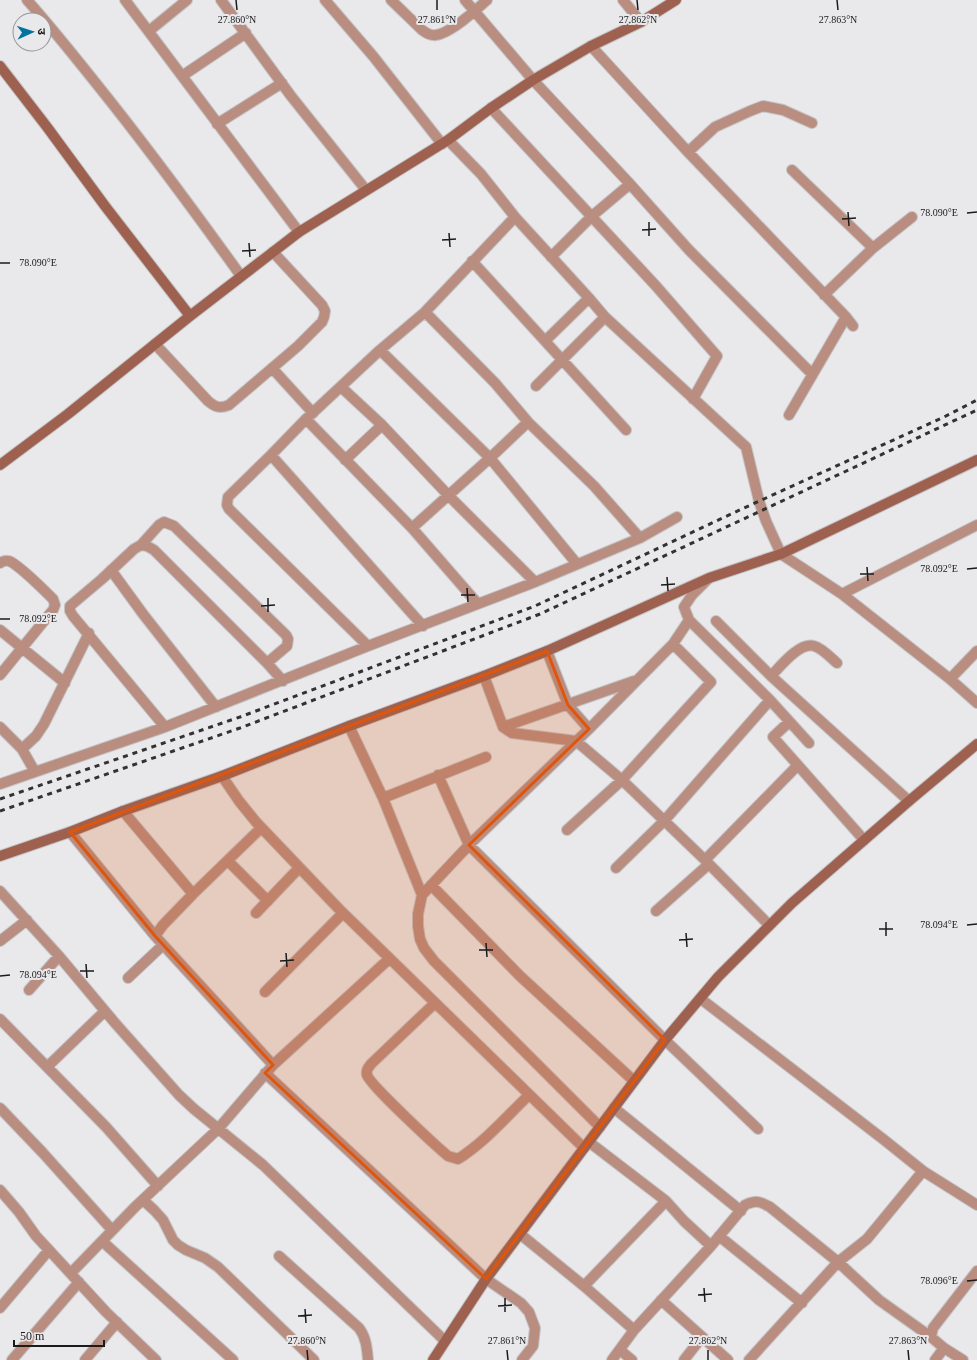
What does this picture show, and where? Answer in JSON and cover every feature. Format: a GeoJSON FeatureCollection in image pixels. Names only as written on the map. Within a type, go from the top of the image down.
{"type":"FeatureCollection","features":[{"type":"Feature","properties":{"kind":"street"},"geometry":{"type":"LineString","coordinates":[[27,0],[62,41],[133,130],[191,205],[241,276]]}},
{"type":"Feature","properties":{"kind":"street"},"geometry":{"type":"LineString","coordinates":[[125,0],[299,232]]}},
{"type":"Feature","properties":{"kind":"street"},"geometry":{"type":"LineString","coordinates":[[149,31],[187,0]]}},
{"type":"Feature","properties":{"kind":"street"},"geometry":{"type":"LineString","coordinates":[[221,0],[282,83],[366,190]]}},
{"type":"Feature","properties":{"kind":"street"},"geometry":{"type":"LineString","coordinates":[[325,0],[445,142],[481,174],[514,217],[605,317],[746,448],[759,501],[766,521],[781,554],[842,594],[950,679],[977,703]]}},
{"type":"Feature","properties":{"kind":"street"},"geometry":{"type":"LineString","coordinates":[[390,0],[422,30],[427,34],[435,36],[458,24],[487,0]]}},
{"type":"Feature","properties":{"kind":"street"},"geometry":{"type":"LineString","coordinates":[[465,0],[533,80],[630,184],[688,250],[812,374]]}},
{"type":"Feature","properties":{"kind":"street"},"geometry":{"type":"LineString","coordinates":[[624,0],[641,22]]}},
{"type":"Feature","properties":{"kind":"street"},"geometry":{"type":"LineString","coordinates":[[0,465],[68,414],[190,316],[299,232],[445,142],[491,108],[533,80],[590,46],[641,22],[676,0]]}},
{"type":"Feature","properties":{"kind":"street"},"geometry":{"type":"LineString","coordinates":[[182,76],[246,33]]}},
{"type":"Feature","properties":{"kind":"street"},"geometry":{"type":"LineString","coordinates":[[590,46],[853,326]]}},
{"type":"Feature","properties":{"kind":"street"},"geometry":{"type":"LineString","coordinates":[[0,66],[190,316]]}},
{"type":"Feature","properties":{"kind":"street"},"geometry":{"type":"LineString","coordinates":[[217,124],[282,83]]}},
{"type":"Feature","properties":{"kind":"street"},"geometry":{"type":"LineString","coordinates":[[688,152],[715,127],[763,106],[783,110],[812,124]]}},
{"type":"Feature","properties":{"kind":"street"},"geometry":{"type":"LineString","coordinates":[[491,108],[656,286],[717,356],[693,399]]}},
{"type":"Feature","properties":{"kind":"street"},"geometry":{"type":"LineString","coordinates":[[792,170],[873,248]]}},
{"type":"Feature","properties":{"kind":"street"},"geometry":{"type":"LineString","coordinates":[[551,257],[592,216],[630,184]]}},
{"type":"Feature","properties":{"kind":"street"},"geometry":{"type":"LineString","coordinates":[[368,646],[228,509],[228,497],[309,416],[380,350],[424,312],[514,217]]}},
{"type":"Feature","properties":{"kind":"street"},"geometry":{"type":"LineString","coordinates":[[824,295],[873,248],[912,217]]}},
{"type":"Feature","properties":{"kind":"street"},"geometry":{"type":"LineString","coordinates":[[155,344],[208,401],[218,408],[229,405],[298,346],[322,322],[324,317],[322,305],[273,252]]}},
{"type":"Feature","properties":{"kind":"street"},"geometry":{"type":"LineString","coordinates":[[472,261],[626,430]]}},
{"type":"Feature","properties":{"kind":"street"},"geometry":{"type":"LineString","coordinates":[[546,341],[589,298]]}},
{"type":"Feature","properties":{"kind":"street"},"geometry":{"type":"LineString","coordinates":[[424,312],[495,383],[528,422],[594,486],[640,538]]}},
{"type":"Feature","properties":{"kind":"street"},"geometry":{"type":"LineString","coordinates":[[536,386],[605,317]]}},
{"type":"Feature","properties":{"kind":"street"},"geometry":{"type":"LineString","coordinates":[[789,415],[846,317]]}},
{"type":"Feature","properties":{"kind":"street"},"geometry":{"type":"LineString","coordinates":[[380,350],[490,458],[577,564]]}},
{"type":"Feature","properties":{"kind":"street"},"geometry":{"type":"LineString","coordinates":[[272,368],[345,460],[412,528],[478,604]]}},
{"type":"Feature","properties":{"kind":"street"},"geometry":{"type":"LineString","coordinates":[[341,387],[382,425],[449,496],[535,582]]}},
{"type":"Feature","properties":{"kind":"street"},"geometry":{"type":"LineString","coordinates":[[412,528],[449,496],[528,422]]}},
{"type":"Feature","properties":{"kind":"street"},"geometry":{"type":"LineString","coordinates":[[345,460],[382,425]]}},
{"type":"Feature","properties":{"kind":"street"},"geometry":{"type":"LineString","coordinates":[[271,455],[423,626]]}},
{"type":"Feature","properties":{"kind":"street"},"geometry":{"type":"LineString","coordinates":[[0,856],[222,776],[349,726],[484,676],[547,650],[709,578],[781,554],[977,460]]}},
{"type":"Feature","properties":{"kind":"street"},"geometry":{"type":"LineString","coordinates":[[0,784],[165,727],[368,646],[535,582],[640,538],[677,517]]}},
{"type":"Feature","properties":{"kind":"street"},"geometry":{"type":"LineString","coordinates":[[165,727],[70,611],[70,606],[134,549],[141,545],[159,524],[164,522],[174,526],[286,635],[288,639],[287,646],[267,663]]}},
{"type":"Feature","properties":{"kind":"street"},"geometry":{"type":"LineString","coordinates":[[842,594],[977,525]]}},
{"type":"Feature","properties":{"kind":"street"},"geometry":{"type":"LineString","coordinates":[[141,545],[147,546],[154,550],[267,663],[283,681]]}},
{"type":"Feature","properties":{"kind":"street"},"geometry":{"type":"LineString","coordinates":[[0,563],[5,560],[12,563],[40,586],[53,599],[54,602],[54,610],[0,675]]}},
{"type":"Feature","properties":{"kind":"street"},"geometry":{"type":"LineString","coordinates":[[111,570],[138,608],[216,707]]}},
{"type":"Feature","properties":{"kind":"street"},"geometry":{"type":"LineString","coordinates":[[709,578],[692,595],[684,607],[688,620],[770,700],[809,743]]}},
{"type":"Feature","properties":{"kind":"street"},"geometry":{"type":"LineString","coordinates":[[600,1127],[434,962],[424,948],[420,939],[418,914],[422,896],[431,885],[468,845],[589,729],[673,644],[688,620]]}},
{"type":"Feature","properties":{"kind":"street"},"geometry":{"type":"LineString","coordinates":[[716,621],[771,676],[909,800]]}},
{"type":"Feature","properties":{"kind":"street"},"geometry":{"type":"LineString","coordinates":[[0,630],[64,683]]}},
{"type":"Feature","properties":{"kind":"street"},"geometry":{"type":"LineString","coordinates":[[22,749],[32,741],[41,730],[88,633]]}},
{"type":"Feature","properties":{"kind":"street"},"geometry":{"type":"LineString","coordinates":[[567,830],[622,780],[711,682],[673,644]]}},
{"type":"Feature","properties":{"kind":"street"},"geometry":{"type":"LineString","coordinates":[[771,676],[798,650],[807,646],[814,646],[822,650],[837,663]]}},
{"type":"Feature","properties":{"kind":"street"},"geometry":{"type":"LineString","coordinates":[[547,650],[568,705],[589,729]]}},
{"type":"Feature","properties":{"kind":"street"},"geometry":{"type":"LineString","coordinates":[[950,679],[977,651]]}},
{"type":"Feature","properties":{"kind":"street"},"geometry":{"type":"LineString","coordinates":[[484,676],[503,727],[512,733],[576,741],[622,780],[769,924]]}},
{"type":"Feature","properties":{"kind":"street"},"geometry":{"type":"LineString","coordinates":[[503,727],[637,680]]}},
{"type":"Feature","properties":{"kind":"street"},"geometry":{"type":"LineString","coordinates":[[616,868],[664,821],[770,700]]}},
{"type":"Feature","properties":{"kind":"street"},"geometry":{"type":"LineString","coordinates":[[789,722],[773,737],[864,840]]}},
{"type":"Feature","properties":{"kind":"street"},"geometry":{"type":"LineString","coordinates":[[349,726],[382,798],[422,896]]}},
{"type":"Feature","properties":{"kind":"street"},"geometry":{"type":"LineString","coordinates":[[0,727],[22,749],[35,772]]}},
{"type":"Feature","properties":{"kind":"street"},"geometry":{"type":"LineString","coordinates":[[433,1360],[486,1279],[665,1040],[718,977],[769,924],[909,800],[977,744]]}},
{"type":"Feature","properties":{"kind":"street"},"geometry":{"type":"LineString","coordinates":[[382,798],[486,757]]}},
{"type":"Feature","properties":{"kind":"street"},"geometry":{"type":"LineString","coordinates":[[656,911],[707,862],[798,765]]}},
{"type":"Feature","properties":{"kind":"street"},"geometry":{"type":"LineString","coordinates":[[438,775],[468,845],[665,1040],[758,1129]]}},
{"type":"Feature","properties":{"kind":"street"},"geometry":{"type":"LineString","coordinates":[[222,776],[239,801],[299,868],[529,1095],[587,1145],[666,1201],[684,1221],[711,1246]]}},
{"type":"Feature","properties":{"kind":"street"},"geometry":{"type":"LineString","coordinates":[[123,811],[193,894]]}},
{"type":"Feature","properties":{"kind":"street"},"geometry":{"type":"LineString","coordinates":[[155,936],[163,925],[193,894],[262,828]]}},
{"type":"Feature","properties":{"kind":"street"},"geometry":{"type":"LineString","coordinates":[[70,832],[155,936],[273,1065]]}},
{"type":"Feature","properties":{"kind":"street"},"geometry":{"type":"LineString","coordinates":[[228,861],[268,901]]}},
{"type":"Feature","properties":{"kind":"street"},"geometry":{"type":"LineString","coordinates":[[256,913],[299,868]]}},
{"type":"Feature","properties":{"kind":"street"},"geometry":{"type":"LineString","coordinates":[[431,885],[520,976],[634,1081]]}},
{"type":"Feature","properties":{"kind":"street"},"geometry":{"type":"LineString","coordinates":[[0,891],[59,956],[179,1095],[263,1165],[445,1341]]}},
{"type":"Feature","properties":{"kind":"street"},"geometry":{"type":"LineString","coordinates":[[265,992],[343,913]]}},
{"type":"Feature","properties":{"kind":"street"},"geometry":{"type":"LineString","coordinates":[[0,941],[27,920]]}},
{"type":"Feature","properties":{"kind":"street"},"geometry":{"type":"LineString","coordinates":[[128,978],[163,945]]}},
{"type":"Feature","properties":{"kind":"street"},"geometry":{"type":"LineString","coordinates":[[29,990],[59,956]]}},
{"type":"Feature","properties":{"kind":"street"},"geometry":{"type":"LineString","coordinates":[[71,1272],[112,1230],[218,1129],[273,1065],[389,958]]}},
{"type":"Feature","properties":{"kind":"street"},"geometry":{"type":"LineString","coordinates":[[701,999],[883,1139],[922,1171],[977,1205]]}},
{"type":"Feature","properties":{"kind":"street"},"geometry":{"type":"LineString","coordinates":[[435,1003],[371,1064],[367,1070],[369,1079],[382,1093],[448,1156],[458,1159],[488,1134],[529,1095]]}},
{"type":"Feature","properties":{"kind":"street"},"geometry":{"type":"LineString","coordinates":[[47,1067],[105,1011]]}},
{"type":"Feature","properties":{"kind":"street"},"geometry":{"type":"LineString","coordinates":[[0,1019],[106,1127],[158,1186]]}},
{"type":"Feature","properties":{"kind":"street"},"geometry":{"type":"LineString","coordinates":[[265,1073],[486,1279],[521,1303],[529,1312],[534,1328],[533,1346],[522,1360]]}},
{"type":"Feature","properties":{"kind":"street"},"geometry":{"type":"LineString","coordinates":[[0,1108],[43,1153],[112,1230]]}},
{"type":"Feature","properties":{"kind":"street"},"geometry":{"type":"LineString","coordinates":[[614,1108],[740,1210]]}},
{"type":"Feature","properties":{"kind":"street"},"geometry":{"type":"LineString","coordinates":[[750,1360],[838,1262],[867,1239],[922,1171]]}},
{"type":"Feature","properties":{"kind":"street"},"geometry":{"type":"LineString","coordinates":[[0,1190],[19,1212],[36,1236],[71,1272],[106,1312],[156,1360]]}},
{"type":"Feature","properties":{"kind":"street"},"geometry":{"type":"LineString","coordinates":[[143,1200],[163,1220],[178,1245],[205,1258],[218,1267],[314,1360]]}},
{"type":"Feature","properties":{"kind":"street"},"geometry":{"type":"LineString","coordinates":[[584,1286],[666,1201]]}},
{"type":"Feature","properties":{"kind":"street"},"geometry":{"type":"LineString","coordinates":[[612,1360],[634,1330],[711,1246],[740,1210],[745,1205],[752,1202],[761,1202],[770,1207],[838,1262],[879,1300],[944,1348],[963,1360]]}},
{"type":"Feature","properties":{"kind":"street"},"geometry":{"type":"LineString","coordinates":[[520,1234],[584,1286],[634,1330]]}},
{"type":"Feature","properties":{"kind":"street"},"geometry":{"type":"LineString","coordinates":[[719,1236],[802,1303]]}},
{"type":"Feature","properties":{"kind":"street"},"geometry":{"type":"LineString","coordinates":[[102,1241],[233,1360]]}},
{"type":"Feature","properties":{"kind":"street"},"geometry":{"type":"LineString","coordinates":[[0,1308],[49,1250]]}},
{"type":"Feature","properties":{"kind":"street"},"geometry":{"type":"LineString","coordinates":[[279,1256],[359,1328],[366,1341],[368,1360]]}},
{"type":"Feature","properties":{"kind":"street"},"geometry":{"type":"LineString","coordinates":[[931,1337],[933,1328],[977,1271]]}},
{"type":"Feature","properties":{"kind":"street"},"geometry":{"type":"LineString","coordinates":[[12,1360],[79,1282]]}},
{"type":"Feature","properties":{"kind":"street"},"geometry":{"type":"LineString","coordinates":[[661,1300],[728,1360]]}},
{"type":"Feature","properties":{"kind":"street"},"geometry":{"type":"LineString","coordinates":[[85,1360],[117,1322]]}},
{"type":"Feature","properties":{"kind":"street"},"geometry":{"type":"LineString","coordinates":[[684,1360],[702,1337]]}},
{"type":"Feature","properties":{"kind":"street"},"geometry":{"type":"LineString","coordinates":[[935,1360],[944,1348]]}},
{"type":"Feature","properties":{"kind":"street"},"geometry":{"type":"LineString","coordinates":[[620,1350],[632,1360]]}},
{"type":"Feature","properties":{"kind":"highlighted area"},"geometry":{"type":"Polygon","coordinates":[[[547,651],[568,705],[589,729],[469,845],[665,1040],[486,1279],[265,1073],[273,1065],[155,936],[70,832],[547,651]]]}},
{"type":"Feature","properties":{"kind":"railway"},"geometry":{"type":"LineString","coordinates":[[0,799],[240,717],[535,606],[744,508],[944,417],[977,400]]}},
{"type":"Feature","properties":{"kind":"railway"},"geometry":{"type":"LineString","coordinates":[[0,811],[240,728],[540,614],[977,410]]}}]}
